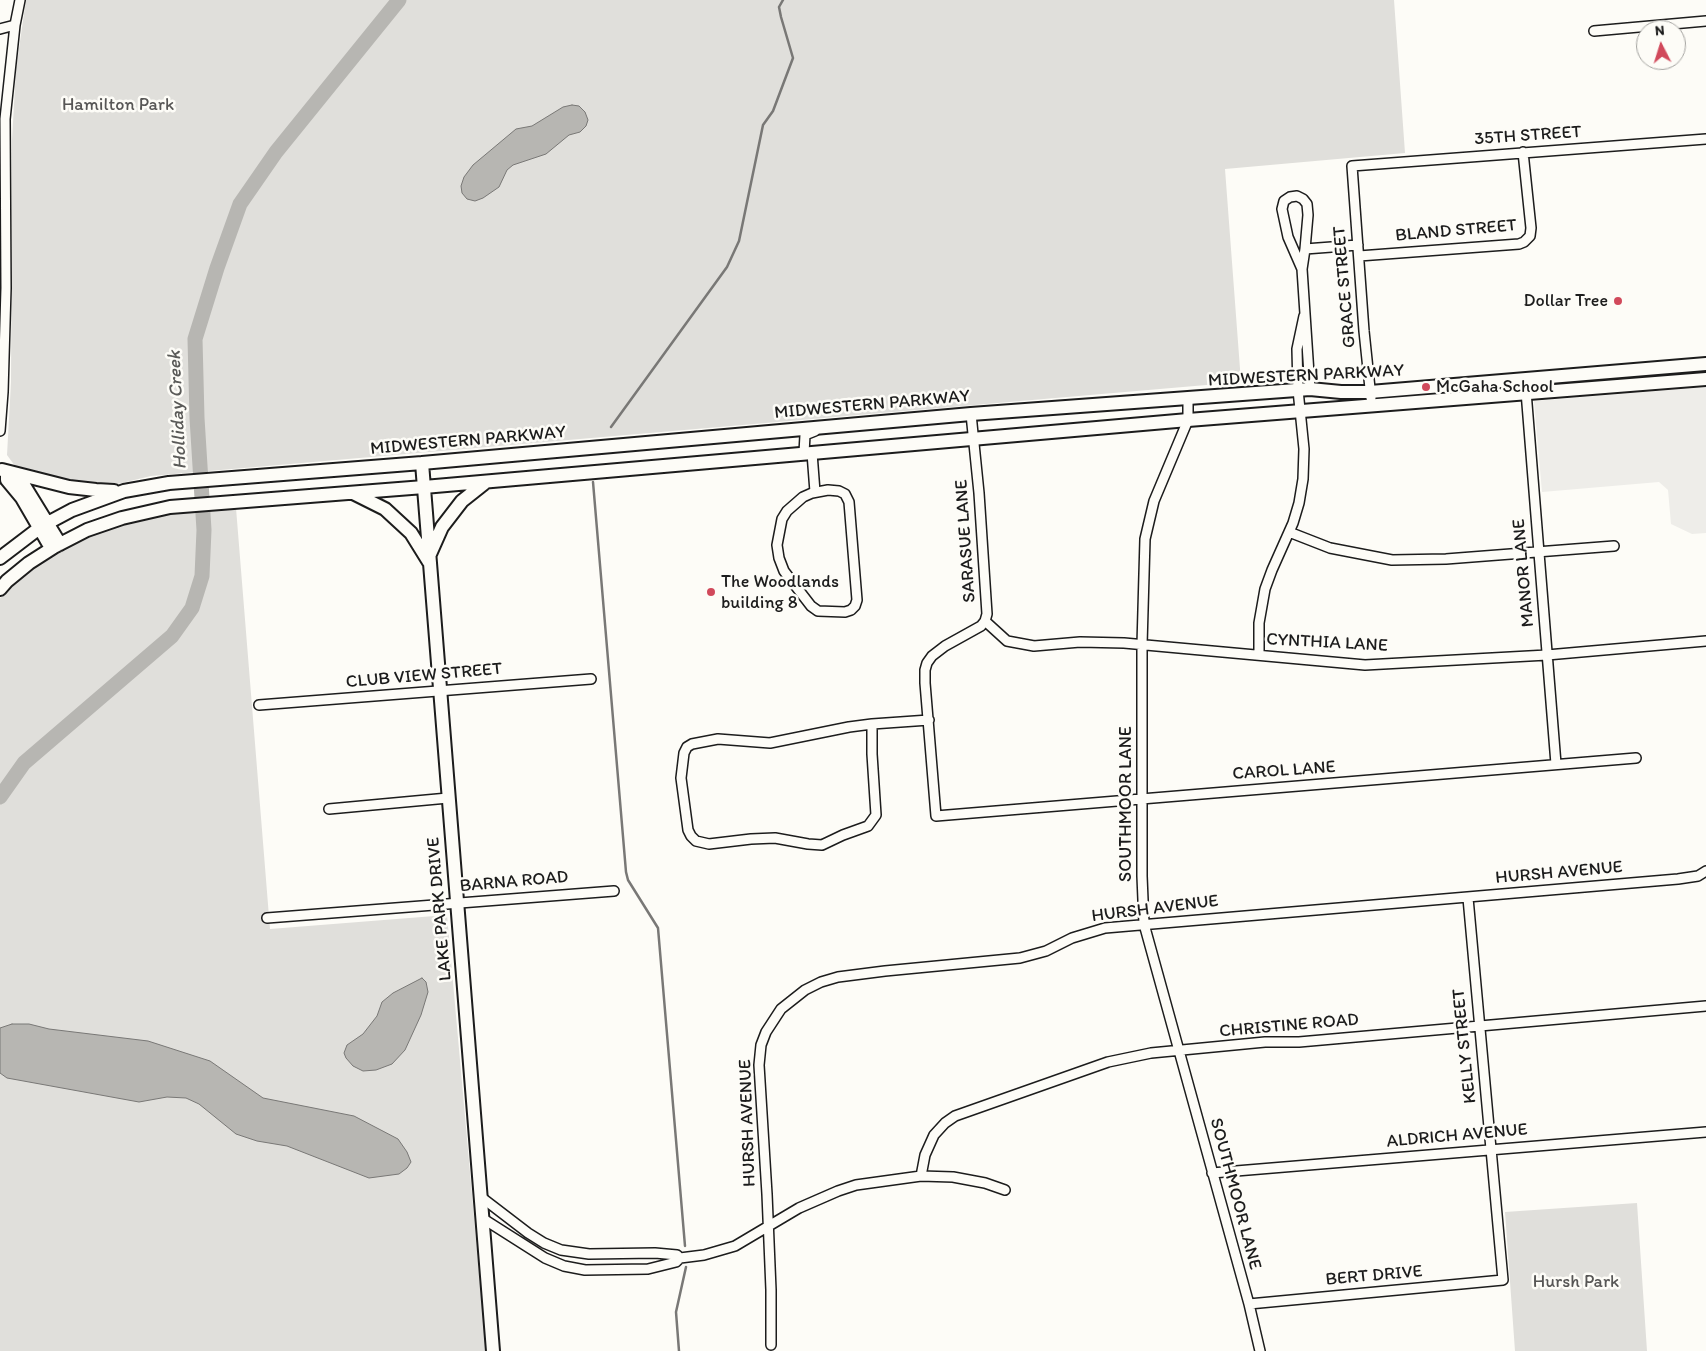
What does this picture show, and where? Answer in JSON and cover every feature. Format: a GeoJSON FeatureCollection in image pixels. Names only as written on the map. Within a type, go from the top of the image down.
{"type":"FeatureCollection","features":[{"type":"Feature","properties":{"kind":"main road"},"geometry":{"type":"LineString","coordinates":[[1689,366],[1706,359]]}},
{"type":"Feature","properties":{"kind":"main road","name":"MIDWESTERN PARKWAY"},"geometry":{"type":"LineString","coordinates":[[0,558],[44,525],[72,510],[124,491],[168,483],[422,463],[972,414],[1304,390],[1370,392],[1706,364]]}},
{"type":"Feature","properties":{"kind":"main road","name":"MIDWESTERN PARKWAY"},"geometry":{"type":"LineString","coordinates":[[0,589],[7,580],[29,563],[56,546],[88,530],[122,518],[170,507],[487,482],[1188,420],[1706,379]]}},
{"type":"Feature","properties":{"kind":"main road","name":"LAKE PARK DRIVE"},"geometry":{"type":"LineString","coordinates":[[422,463],[493,1351]]}},
{"type":"Feature","properties":{"kind":"main road"},"geometry":{"type":"LineString","coordinates":[[3,471],[69,486],[96,490],[124,491]]}},
{"type":"Feature","properties":{"kind":"main road"},"geometry":{"type":"LineString","coordinates":[[3,471],[14,477],[25,487],[56,546]]}},
{"type":"Feature","properties":{"kind":"main road"},"geometry":{"type":"LineString","coordinates":[[430,560],[442,526],[462,501],[487,482]]}},
{"type":"Feature","properties":{"kind":"main road"},"geometry":{"type":"LineString","coordinates":[[353,493],[385,509],[411,533],[430,560]]}},
{"type":"Feature","properties":{"kind":"street"},"geometry":{"type":"LineString","coordinates":[[0,431],[6,288],[5,119],[15,25],[20,0]]}},
{"type":"Feature","properties":{"kind":"street"},"geometry":{"type":"LineString","coordinates":[[1594,30],[1706,21]]}},
{"type":"Feature","properties":{"kind":"street"},"geometry":{"type":"LineString","coordinates":[[0,29],[15,25]]}},
{"type":"Feature","properties":{"kind":"street"},"geometry":{"type":"LineString","coordinates":[[0,127],[6,144]]}},
{"type":"Feature","properties":{"kind":"street","name":"35TH STREET"},"geometry":{"type":"LineString","coordinates":[[1352,166],[1706,139]]}},
{"type":"Feature","properties":{"kind":"street","name":"BLAND STREET"},"geometry":{"type":"LineString","coordinates":[[1358,256],[1519,244],[1524,242],[1530,236],[1531,228],[1523,152]]}},
{"type":"Feature","properties":{"kind":"street","name":"GRACE STREET"},"geometry":{"type":"LineString","coordinates":[[1352,166],[1372,406]]}},
{"type":"Feature","properties":{"kind":"street"},"geometry":{"type":"LineString","coordinates":[[1259,655],[1259,623],[1265,588],[1290,532],[1299,502],[1303,479],[1304,449],[1300,411],[1304,390],[1302,269],[1306,249],[1308,215],[1307,204],[1303,199],[1297,196],[1290,196],[1284,201],[1282,209],[1288,237],[1302,269]]}},
{"type":"Feature","properties":{"kind":"street"},"geometry":{"type":"LineString","coordinates":[[1306,249],[1358,245]]}},
{"type":"Feature","properties":{"kind":"street","name":"MANOR LANE"},"geometry":{"type":"LineString","coordinates":[[1525,379],[1556,764]]}},
{"type":"Feature","properties":{"kind":"street","name":"SOUTHMOOR LANE"},"geometry":{"type":"LineString","coordinates":[[1188,399],[1188,420],[1154,501],[1145,539],[1142,645],[1144,924],[1260,1351]]}},
{"type":"Feature","properties":{"kind":"street","name":"SARASUE LANE"},"geometry":{"type":"LineString","coordinates":[[936,816],[925,683],[927,663],[938,651],[975,630],[985,620],[987,605],[972,414]]}},
{"type":"Feature","properties":{"kind":"street"},"geometry":{"type":"LineString","coordinates":[[815,492],[805,435],[857,424]]}},
{"type":"Feature","properties":{"kind":"street"},"geometry":{"type":"LineString","coordinates":[[839,491],[845,494],[849,502],[857,600],[851,610],[845,612],[818,611],[811,606],[784,571],[779,558],[777,545],[782,519],[795,502],[815,492],[839,491]]}},
{"type":"Feature","properties":{"kind":"street"},"geometry":{"type":"LineString","coordinates":[[1290,532],[1330,548],[1392,560],[1446,559],[1614,546]]}},
{"type":"Feature","properties":{"kind":"street","name":"CYNTHIA LANE"},"geometry":{"type":"LineString","coordinates":[[985,620],[1007,641],[1018,645],[1034,646],[1098,642],[1365,665],[1547,655],[1706,641]]}},
{"type":"Feature","properties":{"kind":"street","name":"CLUB VIEW STREET"},"geometry":{"type":"LineString","coordinates":[[259,706],[591,678]]}},
{"type":"Feature","properties":{"kind":"street"},"geometry":{"type":"LineString","coordinates":[[872,724],[876,815],[868,826],[844,834],[822,845],[775,838],[709,844],[696,841],[691,836],[688,830],[681,778],[684,753],[687,747],[692,744],[718,739],[770,743],[849,727],[872,724],[928,720]]}},
{"type":"Feature","properties":{"kind":"street","name":"CAROL LANE"},"geometry":{"type":"LineString","coordinates":[[936,816],[1636,758]]}},
{"type":"Feature","properties":{"kind":"street"},"geometry":{"type":"LineString","coordinates":[[329,809],[448,798]]}},
{"type":"Feature","properties":{"kind":"street","name":"HURSH AVENUE"},"geometry":{"type":"LineString","coordinates":[[771,1344],[767,1194],[759,1073],[761,1046],[766,1032],[781,1009],[805,990],[821,982],[838,977],[1020,958],[1105,928],[1678,879],[1698,876],[1706,872]]}},
{"type":"Feature","properties":{"kind":"street","name":"BARNA ROAD"},"geometry":{"type":"LineString","coordinates":[[267,918],[614,891]]}},
{"type":"Feature","properties":{"kind":"street","name":"KELLY STREET"},"geometry":{"type":"LineString","coordinates":[[1468,898],[1503,1280]]}},
{"type":"Feature","properties":{"kind":"street","name":"CHRISTINE ROAD"},"geometry":{"type":"LineString","coordinates":[[921,1176],[925,1155],[931,1140],[938,1129],[955,1116],[1108,1062],[1151,1053],[1179,1050],[1266,1042],[1299,1042],[1706,1006]]}},
{"type":"Feature","properties":{"kind":"street","name":"ALDRICH AVENUE"},"geometry":{"type":"LineString","coordinates":[[1212,1173],[1706,1132]]}},
{"type":"Feature","properties":{"kind":"street"},"geometry":{"type":"LineString","coordinates":[[482,1218],[544,1258],[564,1266],[585,1270],[648,1269],[676,1262],[680,1258],[727,1248],[768,1228],[799,1208],[838,1191],[872,1182],[921,1176],[954,1177],[969,1179],[1005,1190]]}},
{"type":"Feature","properties":{"kind":"street"},"geometry":{"type":"LineString","coordinates":[[481,1197],[528,1233],[560,1250],[589,1254],[655,1253],[677,1255],[680,1258]]}},
{"type":"Feature","properties":{"kind":"street","name":"BERT DRIVE"},"geometry":{"type":"LineString","coordinates":[[1248,1304],[1503,1280]]}},
{"type":"Feature","properties":{"kind":"shaded area"},"geometry":{"type":"Polygon","coordinates":[[[579,106],[585,112],[588,120],[586,126],[580,132],[569,135],[546,154],[513,165],[507,170],[499,187],[483,198],[475,201],[467,199],[462,193],[461,186],[464,177],[473,165],[516,129],[532,126],[563,107],[579,106]]]}},
{"type":"Feature","properties":{"kind":"shaded area"},"geometry":{"type":"Polygon","coordinates":[[[1706,387],[1706,533],[1692,534],[1671,524],[1668,490],[1659,482],[1542,492],[1534,401],[1706,387]]]}},
{"type":"Feature","properties":{"kind":"shaded area"},"geometry":{"type":"Polygon","coordinates":[[[422,978],[426,982],[428,992],[421,1015],[405,1050],[392,1064],[376,1070],[363,1071],[353,1066],[344,1053],[347,1045],[363,1034],[377,1016],[382,1002],[393,993],[422,978]]]}},
{"type":"Feature","properties":{"kind":"shaded area"},"geometry":{"type":"Polygon","coordinates":[[[12,1024],[29,1024],[49,1029],[148,1041],[210,1061],[263,1098],[354,1116],[398,1139],[411,1162],[399,1174],[369,1178],[287,1146],[257,1141],[236,1134],[199,1104],[186,1098],[167,1097],[139,1102],[7,1078],[0,1073],[0,1028],[12,1024]]]}},
{"type":"Feature","properties":{"kind":"green space","name":"Hamilton Park"},"geometry":{"type":"Polygon","coordinates":[[[26,0],[1394,0],[1405,153],[1225,169],[1241,382],[151,476],[105,487],[44,476],[15,466],[7,455],[11,382],[12,140],[16,69],[26,0]]]}},
{"type":"Feature","properties":{"kind":"green space"},"geometry":{"type":"Polygon","coordinates":[[[236,508],[270,929],[447,915],[486,1351],[0,1351],[0,598],[28,571],[61,549],[92,533],[124,521],[159,514],[236,508]]]}},
{"type":"Feature","properties":{"kind":"green space","name":"Hursh Park"},"geometry":{"type":"Polygon","coordinates":[[[1637,1203],[1647,1351],[1515,1351],[1505,1212],[1637,1203]]]}},
{"type":"Feature","properties":{"kind":"waterway","name":"Holliday Creek"},"geometry":{"type":"LineString","coordinates":[[0,797],[24,763],[172,636],[192,608],[202,576],[204,530],[197,418],[195,339],[217,268],[240,204],[276,152],[399,0]]}},
{"type":"Feature","properties":{"kind":"waterway"},"geometry":{"type":"LineString","coordinates":[[611,427],[727,267],[739,241],[763,125],[773,111],[793,58],[779,7],[783,0]]}},
{"type":"Feature","properties":{"kind":"waterway"},"geometry":{"type":"LineString","coordinates":[[593,482],[626,872],[628,880],[658,928],[685,1246]]}},
{"type":"Feature","properties":{"kind":"waterway"},"geometry":{"type":"LineString","coordinates":[[679,1351],[676,1312],[686,1267]]}},
{"type":"Feature","properties":{"kind":"place","name":"Dollar Tree"},"geometry":{"type":"Point","coordinates":[1618,301]}},
{"type":"Feature","properties":{"kind":"place","name":"McGaha School"},"geometry":{"type":"Point","coordinates":[1426,387]}},
{"type":"Feature","properties":{"kind":"place","name":"The Woodlands building 8"},"geometry":{"type":"Point","coordinates":[711,592]}}]}
